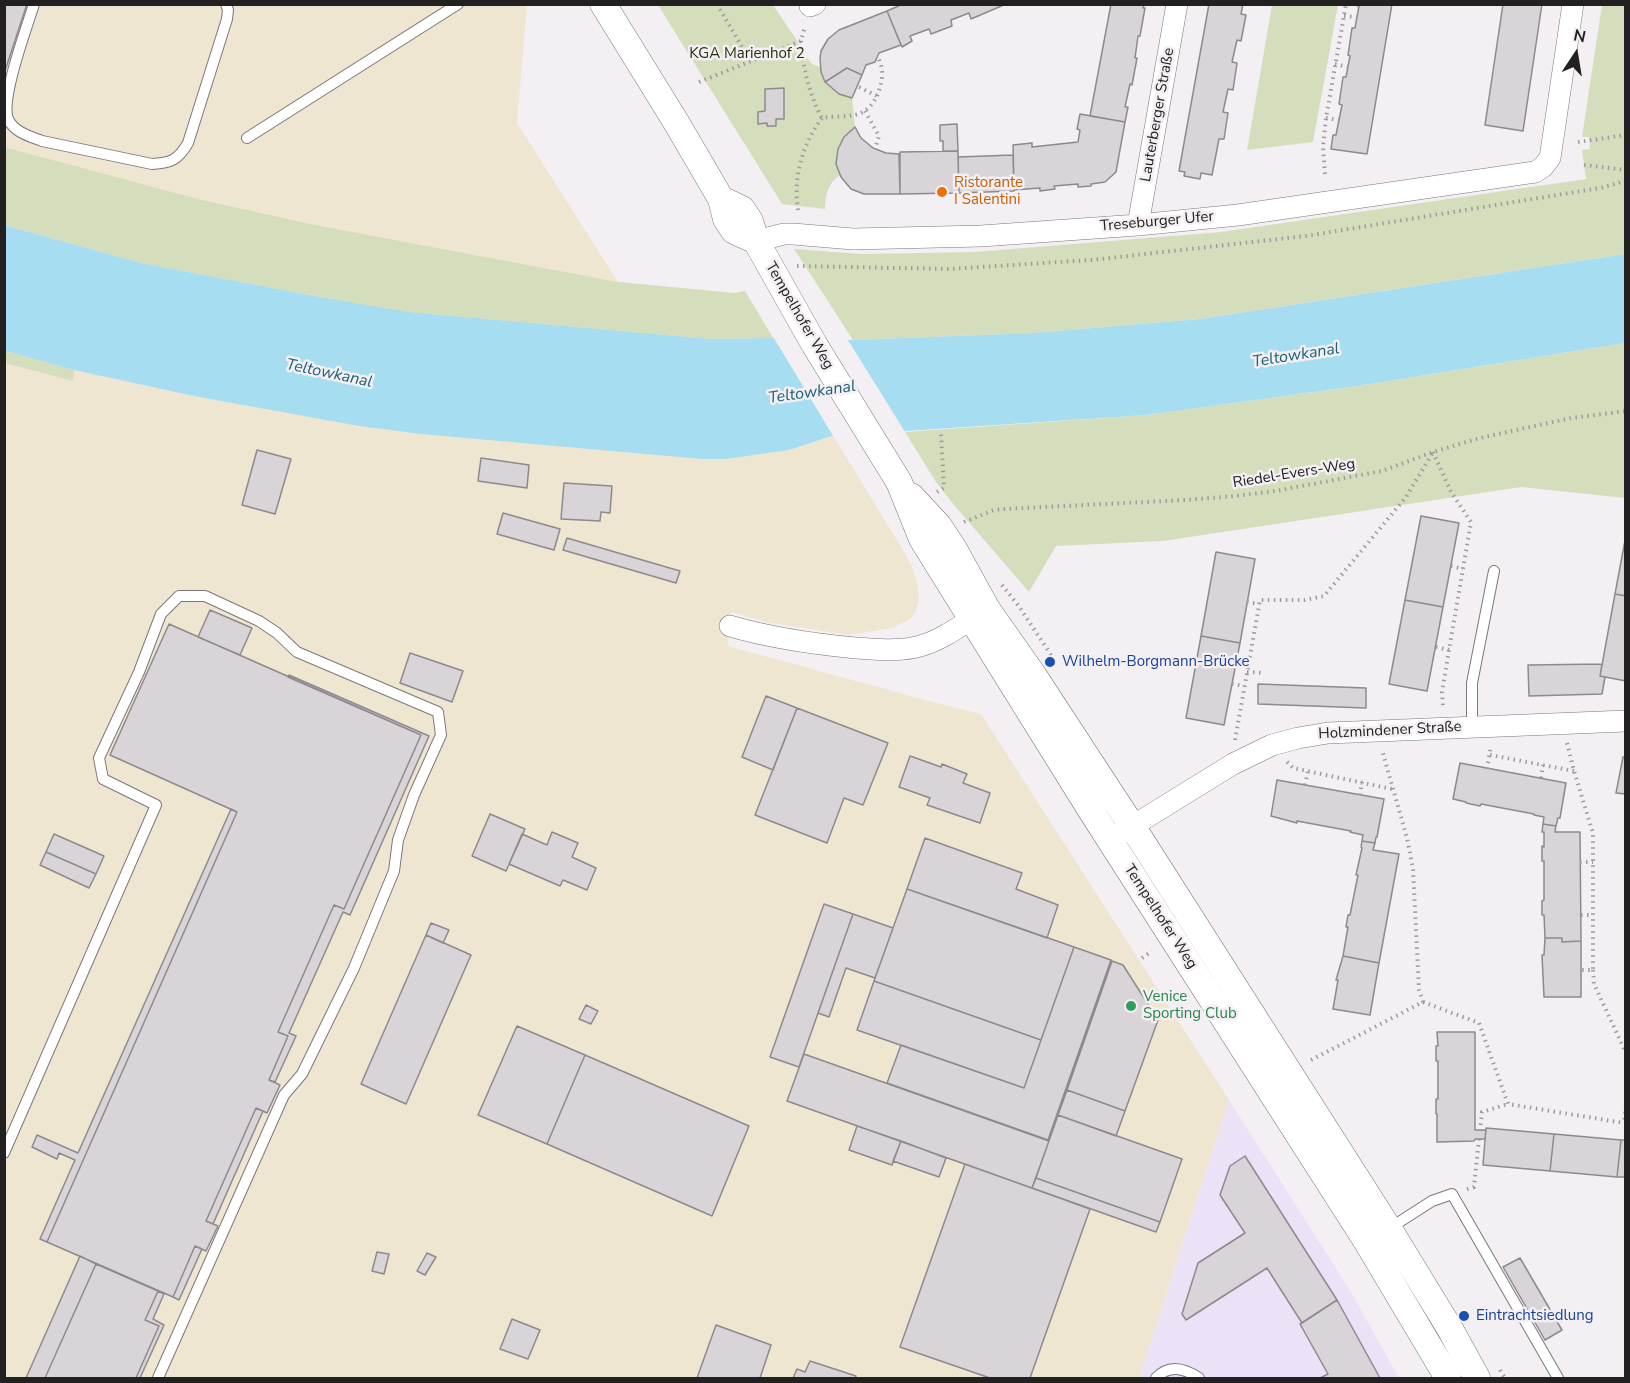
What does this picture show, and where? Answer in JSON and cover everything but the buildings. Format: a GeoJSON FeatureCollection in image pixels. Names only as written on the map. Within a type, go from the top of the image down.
{"type":"FeatureCollection","features":[{"type":"Feature","properties":{"kind":"street","name":"Tempelhofer Weg"},"geometry":{"type":"LineString","coordinates":[[603,4],[722,199],[726,219],[734,231],[756,241],[814,344],[898,482],[922,538],[979,614],[1039,684],[1389,1229],[1477,1378]]}},
{"type":"Feature","properties":{"kind":"street","name":"Lauterberger Straße"},"geometry":{"type":"LineString","coordinates":[[1138,225],[1177,4]]}},
{"type":"Feature","properties":{"kind":"street","name":"Treseburger Ufer"},"geometry":{"type":"LineString","coordinates":[[756,241],[784,234],[853,239],[897,239],[981,236],[1138,225],[1238,215],[1535,172],[1543,167],[1550,158],[1573,4]]}},
{"type":"Feature","properties":{"kind":"street","name":"Tempelhofer Weg"},"geometry":{"type":"LineString","coordinates":[[979,614],[1110,841],[1367,1242],[1448,1378]]}},
{"type":"Feature","properties":{"kind":"street"},"geometry":{"type":"LineString","coordinates":[[730,626],[781,639],[820,645],[902,649],[936,641],[979,614]]}},
{"type":"Feature","properties":{"kind":"street","name":"Holzmindener Straße"},"geometry":{"type":"LineString","coordinates":[[1110,841],[1233,764],[1272,745],[1298,738],[1328,733],[1626,721]]}},
{"type":"Feature","properties":{"kind":"lane"},"geometry":{"type":"LineString","coordinates":[[34,4],[8,85],[7,117],[14,128],[42,141],[152,164],[174,160],[188,143],[227,20],[226,4]]}},
{"type":"Feature","properties":{"kind":"lane"},"geometry":{"type":"LineString","coordinates":[[247,138],[458,4]]}},
{"type":"Feature","properties":{"kind":"lane"},"geometry":{"type":"LineString","coordinates":[[1472,727],[1472,683],[1494,571]]}},
{"type":"Feature","properties":{"kind":"lane"},"geometry":{"type":"LineString","coordinates":[[4,1153],[156,805],[103,779],[99,758],[139,672],[161,614],[179,596],[205,596],[259,621],[277,633],[297,652],[438,712],[441,735],[414,795],[398,840],[394,871],[354,968],[302,1074],[284,1095],[158,1378]]}},
{"type":"Feature","properties":{"kind":"lane"},"geometry":{"type":"LineString","coordinates":[[1389,1229],[1432,1201],[1452,1194],[1558,1378]]}},
{"type":"Feature","properties":{"kind":"lane"},"geometry":{"type":"LineString","coordinates":[[1156,1378],[1170,1369],[1185,1370],[1199,1378]]}},
{"type":"Feature","properties":{"kind":"path"},"geometry":{"type":"LineString","coordinates":[[717,4],[750,61]]}},
{"type":"Feature","properties":{"kind":"path"},"geometry":{"type":"LineString","coordinates":[[1325,174],[1323,147],[1326,118],[1346,4]]}},
{"type":"Feature","properties":{"kind":"path"},"geometry":{"type":"LineString","coordinates":[[812,5],[801,41],[802,60],[807,82],[822,118]]}},
{"type":"Feature","properties":{"kind":"path"},"geometry":{"type":"LineString","coordinates":[[1344,15],[1357,17]]}},
{"type":"Feature","properties":{"kind":"path"},"geometry":{"type":"LineString","coordinates":[[699,82],[801,41]]}},
{"type":"Feature","properties":{"kind":"path"},"geometry":{"type":"LineString","coordinates":[[798,210],[796,192],[801,156],[811,132],[822,118],[854,115],[865,111],[872,105],[882,78],[882,68],[878,58]]}},
{"type":"Feature","properties":{"kind":"path"},"geometry":{"type":"LineString","coordinates":[[1335,64],[1348,67]]}},
{"type":"Feature","properties":{"kind":"path"},"geometry":{"type":"LineString","coordinates":[[857,86],[876,96]]}},
{"type":"Feature","properties":{"kind":"path"},"geometry":{"type":"LineString","coordinates":[[865,111],[879,136],[875,149]]}},
{"type":"Feature","properties":{"kind":"path"},"geometry":{"type":"LineString","coordinates":[[1326,118],[1339,120]]}},
{"type":"Feature","properties":{"kind":"path"},"geometry":{"type":"LineString","coordinates":[[1578,142],[1626,135]]}},
{"type":"Feature","properties":{"kind":"path"},"geometry":{"type":"LineString","coordinates":[[1584,165],[1626,170]]}},
{"type":"Feature","properties":{"kind":"path","name":"Riedel-Evers-Weg"},"geometry":{"type":"LineString","coordinates":[[962,524],[994,510],[1186,500],[1275,490],[1382,471],[1480,438],[1571,418],[1626,411]]}},
{"type":"Feature","properties":{"kind":"path"},"geometry":{"type":"LineString","coordinates":[[937,492],[944,488],[941,434]]}},
{"type":"Feature","properties":{"kind":"path"},"geometry":{"type":"LineString","coordinates":[[1433,452],[1451,492],[1471,522],[1449,650],[1443,692],[1443,711]]}},
{"type":"Feature","properties":{"kind":"path"},"geometry":{"type":"LineString","coordinates":[[1234,744],[1260,600],[1305,600],[1324,596],[1406,497],[1433,452]]}},
{"type":"Feature","properties":{"kind":"path"},"geometry":{"type":"LineString","coordinates":[[1450,566],[1463,569]]}},
{"type":"Feature","properties":{"kind":"path"},"geometry":{"type":"LineString","coordinates":[[1247,602],[1259,604]]}},
{"type":"Feature","properties":{"kind":"path"},"geometry":{"type":"LineString","coordinates":[[1436,647],[1449,650]]}},
{"type":"Feature","properties":{"kind":"path"},"geometry":{"type":"LineString","coordinates":[[1247,672],[1264,673]]}},
{"type":"Feature","properties":{"kind":"path"},"geometry":{"type":"LineString","coordinates":[[1232,684],[1244,686]]}},
{"type":"Feature","properties":{"kind":"path"},"geometry":{"type":"LineString","coordinates":[[1566,740],[1593,833],[1594,984],[1626,1053]]}},
{"type":"Feature","properties":{"kind":"path"},"geometry":{"type":"LineString","coordinates":[[1487,769],[1492,742]]}},
{"type":"Feature","properties":{"kind":"path"},"geometry":{"type":"LineString","coordinates":[[1382,746],[1413,868],[1419,990],[1423,1002]]}},
{"type":"Feature","properties":{"kind":"path"},"geometry":{"type":"LineString","coordinates":[[1490,755],[1574,771]]}},
{"type":"Feature","properties":{"kind":"path"},"geometry":{"type":"LineString","coordinates":[[1283,757],[1293,768],[1392,789]]}},
{"type":"Feature","properties":{"kind":"path"},"geometry":{"type":"LineString","coordinates":[[1541,778],[1543,765]]}},
{"type":"Feature","properties":{"kind":"path"},"geometry":{"type":"LineString","coordinates":[[1305,785],[1308,771]]}},
{"type":"Feature","properties":{"kind":"path"},"geometry":{"type":"LineString","coordinates":[[1360,795],[1362,782]]}},
{"type":"Feature","properties":{"kind":"path"},"geometry":{"type":"LineString","coordinates":[[1580,862],[1593,862]]}},
{"type":"Feature","properties":{"kind":"path"},"geometry":{"type":"LineString","coordinates":[[1581,915],[1593,915]]}},
{"type":"Feature","properties":{"kind":"path"},"geometry":{"type":"LineString","coordinates":[[1142,958],[1152,951]]}},
{"type":"Feature","properties":{"kind":"path"},"geometry":{"type":"LineString","coordinates":[[1581,970],[1593,970]]}},
{"type":"Feature","properties":{"kind":"path"},"geometry":{"type":"LineString","coordinates":[[1311,1060],[1423,1002],[1479,1023],[1508,1104]]}},
{"type":"Feature","properties":{"kind":"path"},"geometry":{"type":"LineString","coordinates":[[1480,1131],[1482,1112],[1508,1104],[1625,1124],[1626,1106]]}},
{"type":"Feature","properties":{"kind":"path"},"geometry":{"type":"LineString","coordinates":[[1452,1194],[1474,1187],[1479,1139]]}},
{"type":"Feature","properties":{"kind":"shaded area"},"geometry":{"type":"Polygon","coordinates":[[[5,5],[527,5],[517,123],[618,282],[734,293],[745,291],[906,555],[918,585],[919,600],[915,613],[910,619],[892,628],[848,635],[766,622],[731,612],[728,646],[981,714],[1229,1100],[1139,1378],[5,1378],[5,5]]]}},
{"type":"Feature","properties":{"kind":"shaded area"},"geometry":{"type":"Polygon","coordinates":[[[1229,1100],[1351,1292],[1399,1378],[1139,1378],[1229,1100]]]}},
{"type":"Feature","properties":{"kind":"green space","name":"KGA Marienhof 2"},"geometry":{"type":"Polygon","coordinates":[[[658,5],[773,5],[798,42],[796,62],[807,58],[812,64],[820,67],[824,79],[831,88],[852,98],[855,127],[838,148],[837,161],[840,175],[828,190],[825,209],[782,204],[658,5]]]}},
{"type":"Feature","properties":{"kind":"green space"},"geometry":{"type":"Polygon","coordinates":[[[1272,5],[1338,5],[1313,142],[1247,150],[1272,5]]]}},
{"type":"Feature","properties":{"kind":"green space"},"geometry":{"type":"Polygon","coordinates":[[[1602,5],[1625,5],[1625,254],[1200,319],[1033,333],[853,340],[794,249],[862,254],[975,252],[1221,232],[1586,179],[1582,150],[1590,149],[1589,137],[1582,137],[1602,5]]]}},
{"type":"Feature","properties":{"kind":"green space"},"geometry":{"type":"Polygon","coordinates":[[[4,147],[198,199],[315,225],[618,282],[734,293],[745,291],[773,338],[710,339],[409,312],[141,263],[5,225],[4,147]]]}},
{"type":"Feature","properties":{"kind":"green space"},"geometry":{"type":"Polygon","coordinates":[[[1625,343],[1625,498],[1521,487],[1163,541],[1056,546],[1029,592],[936,482],[905,432],[1146,415],[1357,386],[1625,343]]]}},
{"type":"Feature","properties":{"kind":"green space"},"geometry":{"type":"Polygon","coordinates":[[[4,351],[74,370],[73,381],[5,363],[4,351]]]}},
{"type":"Feature","properties":{"kind":"water","name":"Teltowkanal"},"geometry":{"type":"Polygon","coordinates":[[[4,225],[141,263],[409,312],[710,339],[853,340],[1033,333],[1200,319],[1625,254],[1625,343],[1357,386],[1146,415],[831,436],[789,450],[726,459],[702,459],[421,434],[359,426],[194,396],[74,370],[5,351],[4,225]]]}},
{"type":"Feature","properties":{"kind":"pier"},"geometry":{"type":"Polygon","coordinates":[[[772,335],[846,337],[907,435],[835,439],[772,335]]]}},
{"type":"Feature","properties":{"kind":"place","name":"Ristorante I Salentini"},"geometry":{"type":"Point","coordinates":[942,192]}},
{"type":"Feature","properties":{"kind":"place","name":"Wilhelm-Borgmann-Brücke"},"geometry":{"type":"Point","coordinates":[1050,662]}},
{"type":"Feature","properties":{"kind":"place","name":"Venice Sporting Club"},"geometry":{"type":"Point","coordinates":[1131,1006]}},
{"type":"Feature","properties":{"kind":"place","name":"Eintrachtsiedlung"},"geometry":{"type":"Point","coordinates":[1464,1316]}}]}
